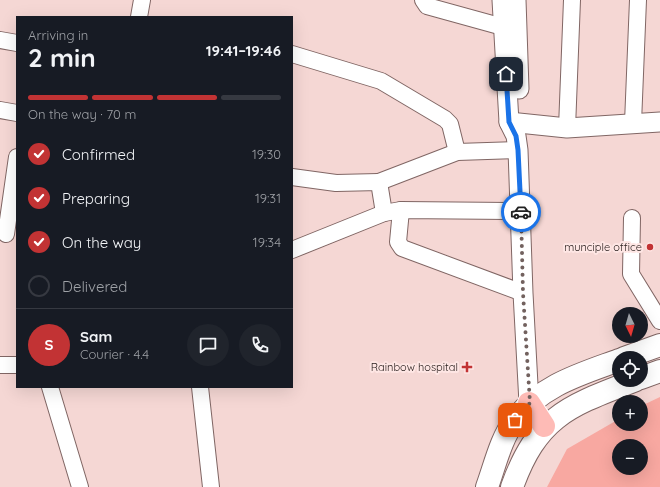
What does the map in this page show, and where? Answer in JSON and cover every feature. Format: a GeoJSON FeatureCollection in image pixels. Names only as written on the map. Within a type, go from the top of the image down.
{"type":"FeatureCollection","features":[{"type":"Feature","properties":{"kind":"main road"},"geometry":{"type":"LineString","coordinates":[[643,351],[660,345]]}},
{"type":"Feature","properties":{"kind":"main road"},"geometry":{"type":"LineString","coordinates":[[487,487],[508,432],[515,420],[530,403],[540,394],[563,381],[612,363]]}},
{"type":"Feature","properties":{"kind":"main road"},"geometry":{"type":"LineString","coordinates":[[648,375],[660,371]]}},
{"type":"Feature","properties":{"kind":"main road"},"geometry":{"type":"LineString","coordinates":[[512,487],[533,442],[544,426],[564,412],[587,399],[618,387]]}},
{"type":"Feature","properties":{"kind":"main road"},"geometry":{"type":"LineString","coordinates":[[530,403],[544,426]]}},
{"type":"Feature","properties":{"kind":"street"},"geometry":{"type":"LineString","coordinates":[[139,16],[142,0]]}},
{"type":"Feature","properties":{"kind":"street"},"geometry":{"type":"LineString","coordinates":[[423,0],[427,6],[510,26]]}},
{"type":"Feature","properties":{"kind":"street"},"geometry":{"type":"LineString","coordinates":[[502,0],[510,26],[530,403]]}},
{"type":"Feature","properties":{"kind":"street"},"geometry":{"type":"LineString","coordinates":[[510,26],[516,0]]}},
{"type":"Feature","properties":{"kind":"street"},"geometry":{"type":"LineString","coordinates":[[566,128],[572,0]]}},
{"type":"Feature","properties":{"kind":"street"},"geometry":{"type":"LineString","coordinates":[[632,123],[638,0]]}},
{"type":"Feature","properties":{"kind":"street"},"geometry":{"type":"LineString","coordinates":[[0,40],[16,43]]}},
{"type":"Feature","properties":{"kind":"street"},"geometry":{"type":"LineString","coordinates":[[293,54],[381,81],[395,89],[445,119],[450,124],[457,152]]}},
{"type":"Feature","properties":{"kind":"street"},"geometry":{"type":"LineString","coordinates":[[0,110],[16,113]]}},
{"type":"Feature","properties":{"kind":"street"},"geometry":{"type":"LineString","coordinates":[[293,177],[336,183],[379,182],[457,152],[516,133],[660,122]]}},
{"type":"Feature","properties":{"kind":"street"},"geometry":{"type":"LineString","coordinates":[[6,234],[16,164]]}},
{"type":"Feature","properties":{"kind":"street"},"geometry":{"type":"LineString","coordinates":[[379,182],[384,213]]}},
{"type":"Feature","properties":{"kind":"street"},"geometry":{"type":"LineString","coordinates":[[293,250],[384,213],[401,210],[521,211]]}},
{"type":"Feature","properties":{"kind":"street"},"geometry":{"type":"LineString","coordinates":[[401,210],[398,242],[402,248],[523,293]]}},
{"type":"Feature","properties":{"kind":"street"},"geometry":{"type":"LineString","coordinates":[[632,218],[631,274],[660,321]]}},
{"type":"Feature","properties":{"kind":"street"},"geometry":{"type":"LineString","coordinates":[[0,365],[16,365]]}},
{"type":"Feature","properties":{"kind":"street"},"geometry":{"type":"LineString","coordinates":[[50,388],[80,487]]}},
{"type":"Feature","properties":{"kind":"street"},"geometry":{"type":"LineString","coordinates":[[200,388],[211,487]]}},
{"type":"Feature","properties":{"kind":"shaded area"},"geometry":{"type":"Polygon","coordinates":[[[660,397],[660,487],[547,487],[567,449],[612,423],[612,431],[648,431],[648,403],[660,397]]]}},
{"type":"Feature","properties":{"kind":"way so far"},"geometry":{"type":"LineString","coordinates":[[515,420],[530,403],[527,380],[521,212]]}},
{"type":"Feature","properties":{"kind":"place","name":"munciple office"},"geometry":{"type":"Point","coordinates":[650,247]}},
{"type":"Feature","properties":{"kind":"place","name":"Rainbow hospital"},"geometry":{"type":"Point","coordinates":[467,367]}},
{"type":"Feature","properties":{"kind":"route"},"geometry":{"type":"LineString","coordinates":[[506,74],[509,122],[516,136],[518,150],[521,212]]}}]}
